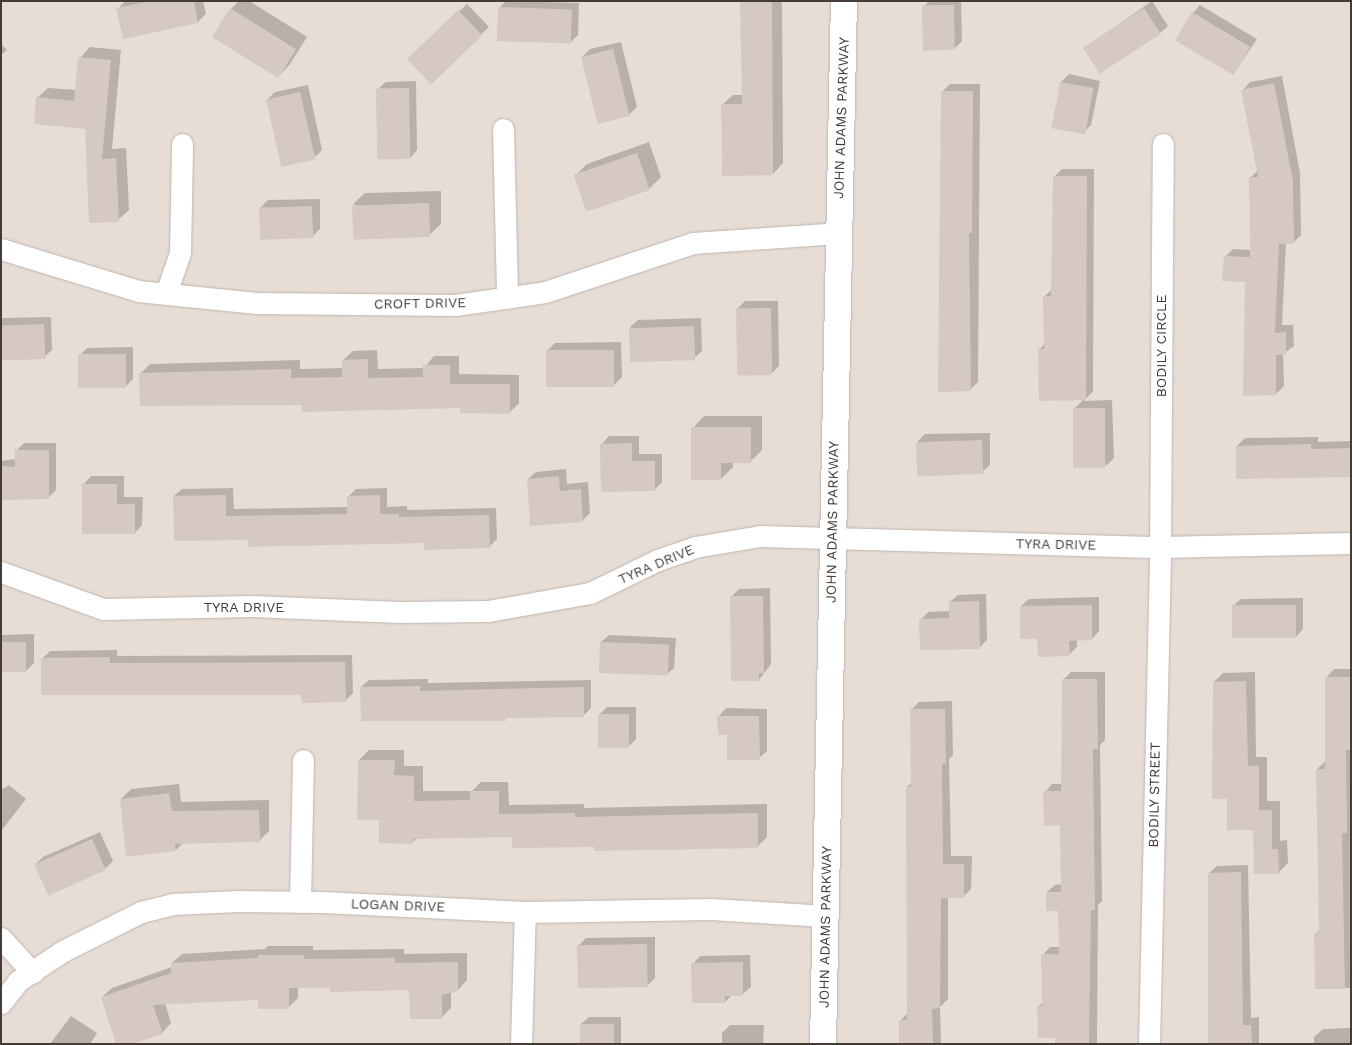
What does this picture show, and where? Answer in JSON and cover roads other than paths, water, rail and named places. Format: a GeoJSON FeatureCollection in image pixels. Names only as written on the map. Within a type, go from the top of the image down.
{"type":"FeatureCollection","features":[{"type":"Feature","properties":{"kind":"street","name":"JOHN ADAMS PARKWAY"},"geometry":{"type":"LineString","coordinates":[[823,1044],[844,1]]}},
{"type":"Feature","properties":{"kind":"street"},"geometry":{"type":"LineString","coordinates":[[503,128],[507,298]]}},
{"type":"Feature","properties":{"kind":"street"},"geometry":{"type":"LineString","coordinates":[[166,293],[180,253],[182,144]]}},
{"type":"Feature","properties":{"kind":"street","name":"BODILY CIRCLE"},"geometry":{"type":"LineString","coordinates":[[1160,547],[1163,144]]}},
{"type":"Feature","properties":{"kind":"street","name":"CROFT DRIVE"},"geometry":{"type":"LineString","coordinates":[[1,249],[138,291],[256,303],[455,305],[545,292],[693,243],[838,233]]}},
{"type":"Feature","properties":{"kind":"street","name":"TYRA DRIVE"},"geometry":{"type":"LineString","coordinates":[[1,572],[103,609],[252,606],[399,612],[488,611],[590,593],[658,560],[727,540],[760,536],[1160,547],[1351,543]]}},
{"type":"Feature","properties":{"kind":"street","name":"BODILY STREET"},"geometry":{"type":"LineString","coordinates":[[1149,1044],[1160,547]]}},
{"type":"Feature","properties":{"kind":"street"},"geometry":{"type":"LineString","coordinates":[[300,902],[302,760]]}},
{"type":"Feature","properties":{"kind":"street","name":"LOGAN DRIVE"},"geometry":{"type":"LineString","coordinates":[[1,1003],[18,981],[33,973],[63,951],[140,912],[172,904],[300,902],[525,912],[710,909],[825,916]]}},
{"type":"Feature","properties":{"kind":"street"},"geometry":{"type":"LineString","coordinates":[[521,1044],[525,912]]}},
{"type":"Feature","properties":{"kind":"street"},"geometry":{"type":"LineString","coordinates":[[1,938],[33,973]]}}]}
